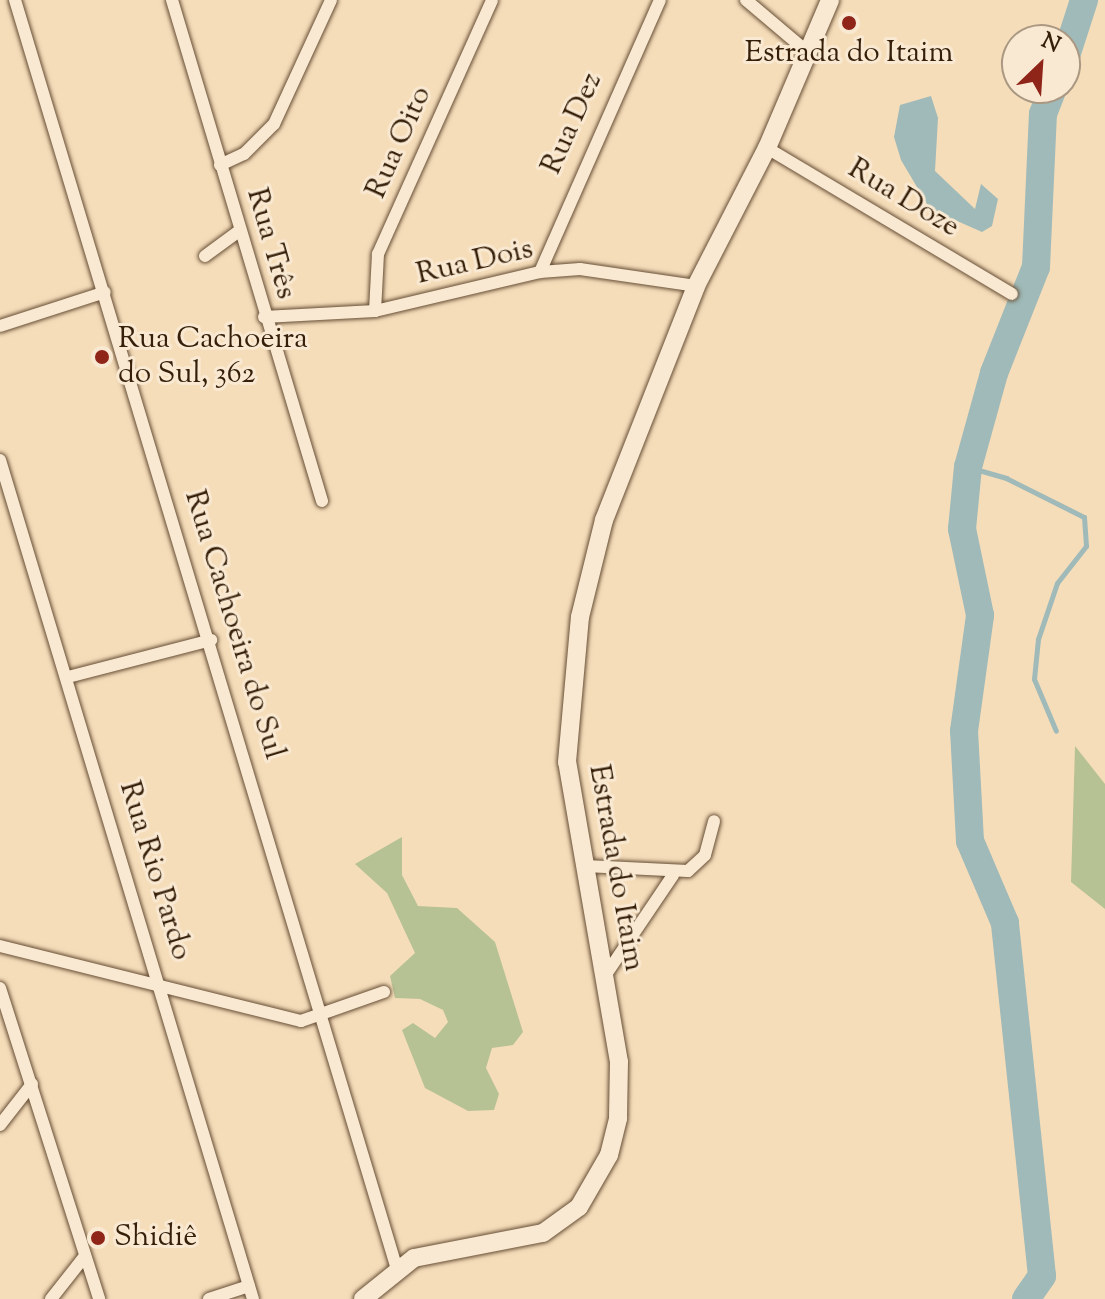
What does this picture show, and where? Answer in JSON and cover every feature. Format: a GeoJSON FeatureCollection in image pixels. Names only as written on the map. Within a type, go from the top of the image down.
{"type":"FeatureCollection","features":[{"type":"Feature","properties":{"kind":"street","name":"Rua Cachoeira do Sul"},"geometry":{"type":"LineString","coordinates":[[15,0],[211,640],[396,1266]]}},
{"type":"Feature","properties":{"kind":"street","name":"Rua Três"},"geometry":{"type":"LineString","coordinates":[[172,0],[264,317],[322,501]]}},
{"type":"Feature","properties":{"kind":"street"},"geometry":{"type":"LineString","coordinates":[[220,165],[244,154],[274,124],[331,0]]}},
{"type":"Feature","properties":{"kind":"street","name":"Rua Oito"},"geometry":{"type":"LineString","coordinates":[[375,311],[378,254],[492,0]]}},
{"type":"Feature","properties":{"kind":"street","name":"Rua Dez"},"geometry":{"type":"LineString","coordinates":[[540,272],[660,0]]}},
{"type":"Feature","properties":{"kind":"street"},"geometry":{"type":"LineString","coordinates":[[746,0],[810,54]]}},
{"type":"Feature","properties":{"kind":"street","name":"Estrada do Itaim"},"geometry":{"type":"LineString","coordinates":[[363,1299],[396,1266],[429,1253],[543,1233],[590,1192],[609,1155],[619,1105],[605,976],[567,762],[585,590],[604,520],[696,286],[767,148],[810,54],[830,0]]}},
{"type":"Feature","properties":{"kind":"street","name":"Rua Doze"},"geometry":{"type":"LineString","coordinates":[[767,148],[1012,294]]}},
{"type":"Feature","properties":{"kind":"street"},"geometry":{"type":"LineString","coordinates":[[205,256],[239,231]]}},
{"type":"Feature","properties":{"kind":"street","name":"Rua Dois"},"geometry":{"type":"LineString","coordinates":[[264,317],[375,311],[540,272],[611,270],[696,286]]}},
{"type":"Feature","properties":{"kind":"street"},"geometry":{"type":"LineString","coordinates":[[0,326],[105,292]]}},
{"type":"Feature","properties":{"kind":"street","name":"Rua Rio Pardo"},"geometry":{"type":"LineString","coordinates":[[0,460],[162,988],[253,1299]]}},
{"type":"Feature","properties":{"kind":"street"},"geometry":{"type":"LineString","coordinates":[[68,677],[211,640]]}},
{"type":"Feature","properties":{"kind":"street"},"geometry":{"type":"LineString","coordinates":[[585,866],[673,875],[698,865],[714,821]]}},
{"type":"Feature","properties":{"kind":"street"},"geometry":{"type":"LineString","coordinates":[[605,976],[673,875]]}},
{"type":"Feature","properties":{"kind":"street"},"geometry":{"type":"LineString","coordinates":[[0,946],[301,1021],[323,1018],[384,992]]}},
{"type":"Feature","properties":{"kind":"street"},"geometry":{"type":"LineString","coordinates":[[0,988],[99,1299]]}},
{"type":"Feature","properties":{"kind":"street"},"geometry":{"type":"LineString","coordinates":[[0,1125],[32,1084]]}},
{"type":"Feature","properties":{"kind":"street"},"geometry":{"type":"LineString","coordinates":[[51,1299],[85,1256]]}},
{"type":"Feature","properties":{"kind":"street"},"geometry":{"type":"LineString","coordinates":[[209,1299],[249,1286]]}},
{"type":"Feature","properties":{"kind":"green space"},"geometry":{"type":"Polygon","coordinates":[[[1075,746],[1105,784],[1105,909],[1071,882],[1075,746]]]}},
{"type":"Feature","properties":{"kind":"green space"},"geometry":{"type":"Polygon","coordinates":[[[402,837],[402,875],[418,906],[457,908],[495,942],[523,1032],[513,1045],[492,1048],[486,1068],[499,1094],[494,1110],[468,1111],[425,1088],[402,1030],[413,1023],[435,1038],[448,1022],[443,1010],[420,999],[395,998],[390,976],[415,953],[387,893],[355,864],[402,837]]]}},
{"type":"Feature","properties":{"kind":"water"},"geometry":{"type":"Polygon","coordinates":[[[931,96],[938,118],[935,171],[975,209],[981,184],[998,199],[992,226],[982,232],[930,209],[901,160],[894,137],[900,105],[931,96]]]}},
{"type":"Feature","properties":{"kind":"waterway"},"geometry":{"type":"LineString","coordinates":[[1076,24],[1084,0]]}},
{"type":"Feature","properties":{"kind":"waterway"},"geometry":{"type":"LineString","coordinates":[[1026,1299],[1042,1276],[1005,923],[970,841],[964,731],[980,615],[962,529],[968,467],[994,373],[1036,267],[1043,114],[1047,104]]}},
{"type":"Feature","properties":{"kind":"waterway"},"geometry":{"type":"LineString","coordinates":[[968,467],[1006,478],[1084,517],[1086,546],[1057,583],[1038,639],[1034,679],[1056,731]]}},
{"type":"Feature","properties":{"kind":"place","name":"Estrada do Itaim"},"geometry":{"type":"Point","coordinates":[849,23]}},
{"type":"Feature","properties":{"kind":"place","name":"Rua Cachoeira do Sul, 362"},"geometry":{"type":"Point","coordinates":[102,357]}},
{"type":"Feature","properties":{"kind":"place","name":"Shidiê"},"geometry":{"type":"Point","coordinates":[98,1238]}}]}
